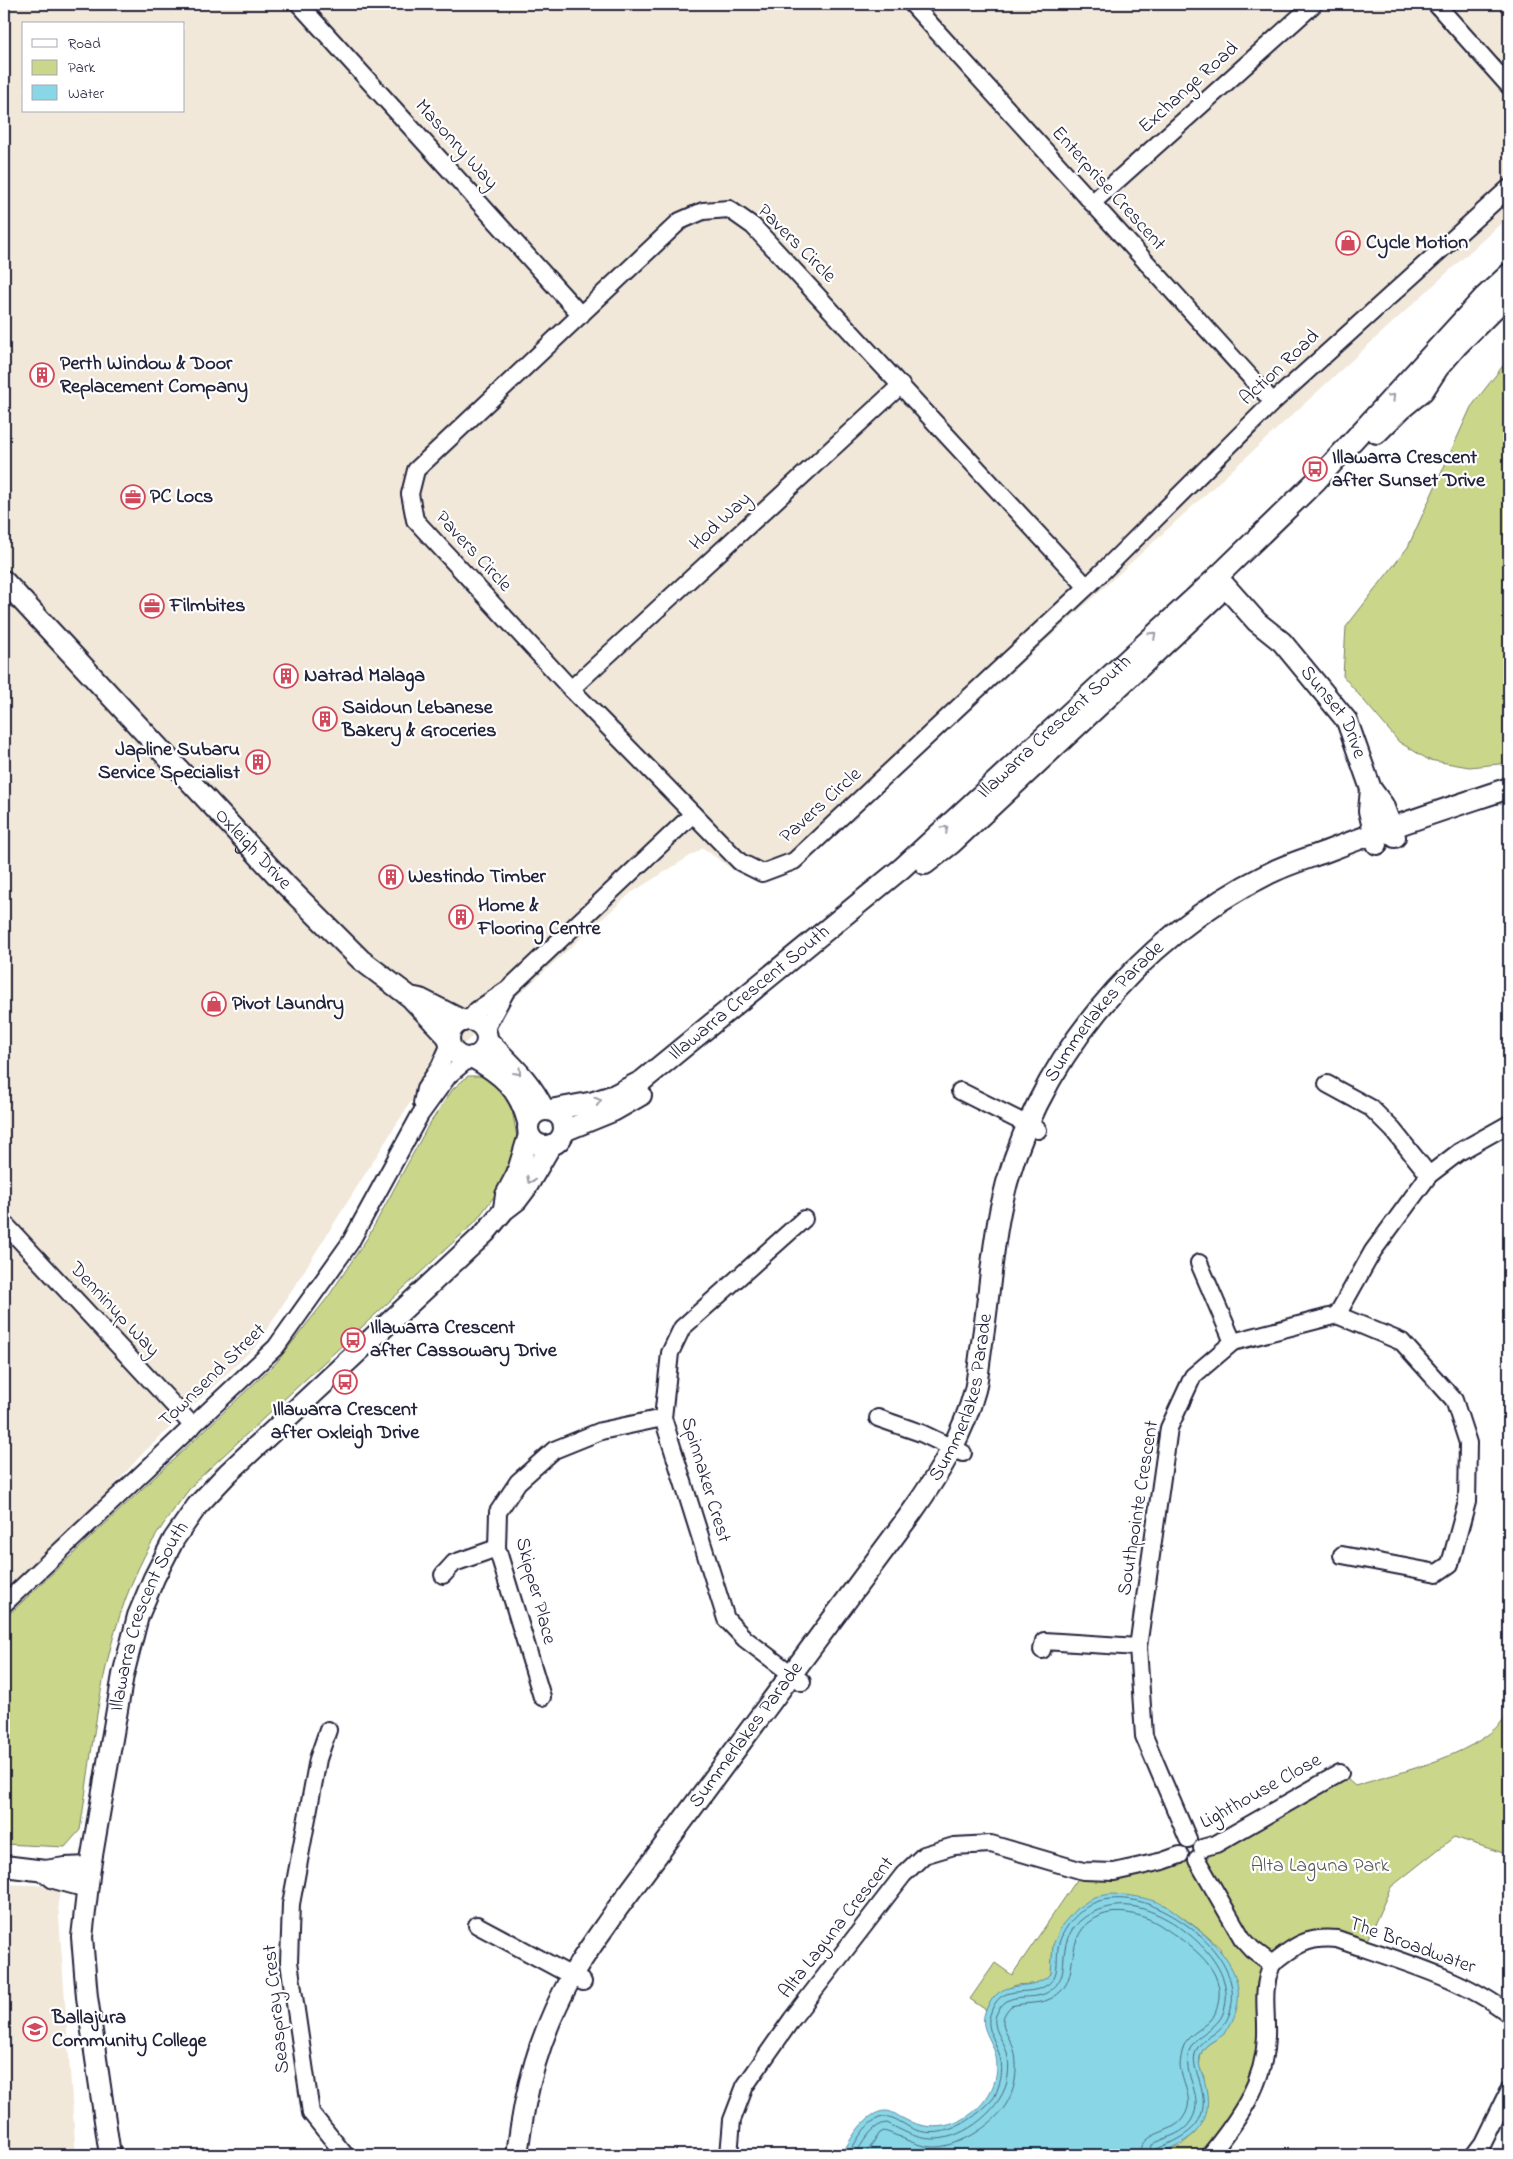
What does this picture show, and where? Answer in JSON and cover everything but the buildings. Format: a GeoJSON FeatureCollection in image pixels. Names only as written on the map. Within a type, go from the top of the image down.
{"type":"FeatureCollection","features":[{"type":"Feature","properties":{"kind":"street","name":"Masonry Way"},"geometry":{"type":"LineString","coordinates":[[299,4],[581,315]]}},
{"type":"Feature","properties":{"kind":"street","name":"Enterprise Crescent"},"geometry":{"type":"LineString","coordinates":[[912,4],[1273,402]]}},
{"type":"Feature","properties":{"kind":"street","name":"Exchange Road"},"geometry":{"type":"LineString","coordinates":[[1092,203],[1314,4]]}},
{"type":"Feature","properties":{"kind":"street"},"geometry":{"type":"LineString","coordinates":[[1436,4],[1509,86]]}},
{"type":"Feature","properties":{"kind":"street","name":"Action Road"},"geometry":{"type":"LineString","coordinates":[[1087,587],[1273,402],[1509,188]]}},
{"type":"Feature","properties":{"kind":"street","name":"Pavers Circle"},"geometry":{"type":"LineString","coordinates":[[729,209],[753,226],[901,385],[1087,587],[794,861],[762,873],[740,862],[571,689],[415,520],[410,494],[416,470],[680,221],[702,211],[729,209]]}},
{"type":"Feature","properties":{"kind":"street","name":"Illawarra Crescent South"},"geometry":{"type":"LineString","coordinates":[[110,2155],[87,1997],[82,1937],[87,1887],[122,1675],[138,1616],[154,1578],[174,1539],[197,1506],[228,1473],[485,1233],[526,1188],[557,1138],[613,1111],[641,1095],[666,1077],[952,842],[1227,577],[1443,341],[1509,274]]}},
{"type":"Feature","properties":{"kind":"street","name":"Illawarra Crescent South"},"geometry":{"type":"LineString","coordinates":[[504,1210],[506,1195],[517,1174],[538,1119],[615,1095],[642,1081],[902,868],[1329,485],[1400,409],[1423,391],[1438,368],[1457,346],[1509,294]]}},
{"type":"Feature","properties":{"kind":"street","name":"Hod Way"},"geometry":{"type":"LineString","coordinates":[[571,689],[901,385]]}},
{"type":"Feature","properties":{"kind":"street","name":"Sunset Drive"},"geometry":{"type":"LineString","coordinates":[[1227,577],[1257,622],[1282,642],[1347,720],[1370,789],[1369,810],[1384,835]]}},
{"type":"Feature","properties":{"kind":"street","name":"Oxleigh Drive"},"geometry":{"type":"LineString","coordinates":[[4,581],[292,892],[361,960],[410,997],[449,1041]]}},
{"type":"Feature","properties":{"kind":"street","name":"Summerlakes Parade"},"geometry":{"type":"LineString","coordinates":[[1384,835],[1509,788]]}},
{"type":"Feature","properties":{"kind":"street","name":"Summerlakes Parade"},"geometry":{"type":"LineString","coordinates":[[517,2155],[523,2106],[532,2070],[544,2035],[617,1909],[796,1678],[930,1486],[958,1450],[964,1422],[976,1388],[990,1273],[1001,1206],[1012,1166],[1032,1128],[1058,1067],[1098,1010],[1129,974],[1164,942],[1216,904],[1268,873],[1384,835],[1509,799]]}},
{"type":"Feature","properties":{"kind":"street"},"geometry":{"type":"LineString","coordinates":[[538,1119],[506,1080],[493,1068],[472,1057],[456,1053],[449,1041],[453,1027],[466,1020],[477,1010],[508,989],[693,814]]}},
{"type":"Feature","properties":{"kind":"street"},"geometry":{"type":"LineString","coordinates":[[472,1057],[482,1051],[487,1038],[486,1028],[508,989]]}},
{"type":"Feature","properties":{"kind":"street","name":"Oxleigh Drive"},"geometry":{"type":"LineString","coordinates":[[410,997],[420,999],[466,1020]]}},
{"type":"Feature","properties":{"kind":"street"},"geometry":{"type":"LineString","coordinates":[[466,1020],[480,1025],[487,1038],[520,1073],[538,1097],[536,1143],[541,1145],[557,1138],[562,1120],[555,1112],[538,1119]]}},
{"type":"Feature","properties":{"kind":"street","name":"Townsend Street"},"geometry":{"type":"LineString","coordinates":[[420,1115],[425,1089],[440,1066],[449,1041]]}},
{"type":"Feature","properties":{"kind":"street","name":"Townsend Street"},"geometry":{"type":"LineString","coordinates":[[4,1604],[276,1347],[350,1243],[420,1115],[449,1075],[472,1057]]}},
{"type":"Feature","properties":{"kind":"street"},"geometry":{"type":"LineString","coordinates":[[1327,1084],[1371,1108],[1393,1130],[1429,1175]]}},
{"type":"Feature","properties":{"kind":"street"},"geometry":{"type":"LineString","coordinates":[[960,1091],[1032,1128]]}},
{"type":"Feature","properties":{"kind":"street"},"geometry":{"type":"LineString","coordinates":[[1342,1555],[1437,1572],[1450,1564],[1467,1502],[1468,1442],[1454,1400],[1402,1342],[1337,1315],[1373,1251],[1429,1175],[1459,1152],[1509,1124]]}},
{"type":"Feature","properties":{"kind":"street","name":"Spinnaker Crest"},"geometry":{"type":"LineString","coordinates":[[796,1678],[744,1639],[726,1618],[663,1418],[670,1353],[682,1328],[804,1219]]}},
{"type":"Feature","properties":{"kind":"street","name":"Denninup Way"},"geometry":{"type":"LineString","coordinates":[[4,1223],[193,1426]]}},
{"type":"Feature","properties":{"kind":"street"},"geometry":{"type":"LineString","coordinates":[[1199,1263],[1233,1342]]}},
{"type":"Feature","properties":{"kind":"street","name":"Southpointe Crescent"},"geometry":{"type":"LineString","coordinates":[[1196,1849],[1144,1736],[1138,1647],[1169,1428],[1193,1376],[1233,1342],[1337,1315]]}},
{"type":"Feature","properties":{"kind":"street","name":"Skipper Place"},"geometry":{"type":"LineString","coordinates":[[542,1697],[497,1548],[498,1512],[518,1482],[554,1450],[601,1431],[663,1418]]}},
{"type":"Feature","properties":{"kind":"street"},"geometry":{"type":"LineString","coordinates":[[878,1418],[921,1433],[958,1450]]}},
{"type":"Feature","properties":{"kind":"street"},"geometry":{"type":"LineString","coordinates":[[443,1575],[454,1563],[497,1548]]}},
{"type":"Feature","properties":{"kind":"street"},"geometry":{"type":"LineString","coordinates":[[1042,1650],[1044,1641],[1138,1647]]}},
{"type":"Feature","properties":{"kind":"street","name":"Seaspray Crest"},"geometry":{"type":"LineString","coordinates":[[328,1730],[318,1759],[291,1904],[289,1962],[311,2113],[345,2155]]}},
{"type":"Feature","properties":{"kind":"street","name":"Lighthouse Close"},"geometry":{"type":"LineString","coordinates":[[1196,1849],[1216,1844],[1340,1773]]}},
{"type":"Feature","properties":{"kind":"street","name":"Alta Laguna Crescent"},"geometry":{"type":"LineString","coordinates":[[729,2155],[732,2120],[745,2086],[792,2019],[903,1875],[924,1855],[954,1846],[991,1844],[1083,1871],[1114,1872],[1163,1861],[1180,1855],[1179,1849],[1182,1843],[1196,1849]]}},
{"type":"Feature","properties":{"kind":"street"},"geometry":{"type":"LineString","coordinates":[[1196,1849],[1242,1938],[1252,1949],[1272,1964],[1266,1978],[1263,1995],[1266,2035],[1264,2058],[1255,2088],[1242,2114],[1210,2155]]}},
{"type":"Feature","properties":{"kind":"street"},"geometry":{"type":"LineString","coordinates":[[4,1866],[45,1871],[90,1867]]}},
{"type":"Feature","properties":{"kind":"street"},"geometry":{"type":"LineString","coordinates":[[45,1871],[54,1878],[87,1887]]}},
{"type":"Feature","properties":{"kind":"street"},"geometry":{"type":"LineString","coordinates":[[478,1925],[577,1979]]}},
{"type":"Feature","properties":{"kind":"street","name":"The Broadwater"},"geometry":{"type":"LineString","coordinates":[[1272,1964],[1303,1942],[1320,1938],[1337,1940],[1458,1983],[1480,1994],[1509,2014]]}},
{"type":"Feature","properties":{"kind":"street","name":"Summerlakes Parade"},"geometry":{"type":"LineString","coordinates":[[530,2155],[535,2117],[555,2043],[577,1979]]}},
{"type":"Feature","properties":{"kind":"street"},"geometry":{"type":"LineString","coordinates":[[1474,2155],[1509,2090]]}},
{"type":"Feature","properties":{"kind":"shaded area"},"geometry":{"type":"Polygon","coordinates":[[[4,4],[1509,4],[1509,216],[795,871],[740,875],[703,848],[631,893],[425,1079],[258,1344],[143,1453],[4,1610],[4,4]]]}},
{"type":"Feature","properties":{"kind":"shaded area","name":"Ballajura Community College"},"geometry":{"type":"Polygon","coordinates":[[[4,1884],[61,1886],[58,1903],[76,2155],[4,2155],[4,1884]]]}},
{"type":"Feature","properties":{"kind":"green space"},"geometry":{"type":"Polygon","coordinates":[[[1509,358],[1509,763],[1469,767],[1429,760],[1399,742],[1343,676],[1346,627],[1408,547],[1471,407],[1509,358]]]}},
{"type":"Feature","properties":{"kind":"green space"},"geometry":{"type":"Polygon","coordinates":[[[468,1076],[487,1076],[502,1088],[511,1104],[517,1137],[508,1178],[475,1222],[195,1482],[179,1502],[157,1534],[139,1567],[115,1630],[100,1696],[80,1830],[65,1847],[4,1844],[4,1619],[276,1363],[328,1297],[368,1237],[428,1126],[453,1089],[468,1076]]]}},
{"type":"Feature","properties":{"kind":"green space","name":"Alta Laguna Park"},"geometry":{"type":"Polygon","coordinates":[[[1509,1711],[1509,1855],[1454,1837],[1391,1887],[1363,1949],[1320,1938],[1272,1964],[1263,2058],[1210,2155],[1153,2155],[1181,2145],[1196,2132],[1204,2077],[1199,2067],[1201,2053],[1206,2046],[1225,2033],[1236,2010],[1220,1948],[1200,1930],[1165,1905],[1053,1945],[1051,1974],[1047,1978],[1039,1983],[1017,1985],[1009,1988],[995,1998],[986,2010],[970,1999],[995,1963],[1012,1975],[1083,1871],[1183,1860],[1193,1862],[1340,1773],[1355,1786],[1440,1759],[1482,1739],[1498,1726],[1509,1711]]]}},
{"type":"Feature","properties":{"kind":"water"},"geometry":{"type":"Polygon","coordinates":[[[1111,1894],[1143,1898],[1168,1907],[1206,1936],[1216,1947],[1232,1970],[1237,1983],[1236,2011],[1230,2025],[1223,2035],[1203,2050],[1199,2060],[1207,2095],[1207,2108],[1204,2120],[1190,2137],[1180,2144],[1153,2155],[842,2155],[849,2141],[865,2121],[879,2112],[888,2111],[919,2125],[934,2127],[950,2125],[973,2113],[990,2092],[996,2075],[996,2057],[984,2025],[985,2012],[989,2004],[995,1995],[1002,1990],[1035,1983],[1051,1974],[1053,1945],[1062,1925],[1076,1909],[1094,1897],[1111,1894]]]}},
{"type":"Feature","properties":{"kind":"place","name":"Cycle Motion"},"geometry":{"type":"Point","coordinates":[1348,243]}},
{"type":"Feature","properties":{"kind":"place","name":"Perth Window & Door Replacement Company"},"geometry":{"type":"Point","coordinates":[42,375]}},
{"type":"Feature","properties":{"kind":"place","name":"Illawarra Crescent after Sunset Drive"},"geometry":{"type":"Point","coordinates":[1315,469]}},
{"type":"Feature","properties":{"kind":"place","name":"PC Locs"},"geometry":{"type":"Point","coordinates":[133,497]}},
{"type":"Feature","properties":{"kind":"place","name":"Filmbites"},"geometry":{"type":"Point","coordinates":[152,606]}},
{"type":"Feature","properties":{"kind":"place","name":"Natrad Malaga"},"geometry":{"type":"Point","coordinates":[286,676]}},
{"type":"Feature","properties":{"kind":"place","name":"Saidoun Lebanese Bakery & Groceries"},"geometry":{"type":"Point","coordinates":[325,719]}},
{"type":"Feature","properties":{"kind":"place","name":"Japline Subaru Service Specialist"},"geometry":{"type":"Point","coordinates":[258,762]}},
{"type":"Feature","properties":{"kind":"place","name":"Westindo Timber"},"geometry":{"type":"Point","coordinates":[391,877]}},
{"type":"Feature","properties":{"kind":"place","name":"Home & Flooring Centre"},"geometry":{"type":"Point","coordinates":[461,917]}},
{"type":"Feature","properties":{"kind":"place","name":"Pivot Laundry"},"geometry":{"type":"Point","coordinates":[214,1004]}},
{"type":"Feature","properties":{"kind":"place","name":"Illawarra Crescent after Cassowary Drive"},"geometry":{"type":"Point","coordinates":[353,1340]}},
{"type":"Feature","properties":{"kind":"place","name":"Illawarra Crescent after Oxleigh Drive"},"geometry":{"type":"Point","coordinates":[345,1382]}},
{"type":"Feature","properties":{"kind":"place","name":"Ballajura Community College"},"geometry":{"type":"Point","coordinates":[35,2029]}}]}
